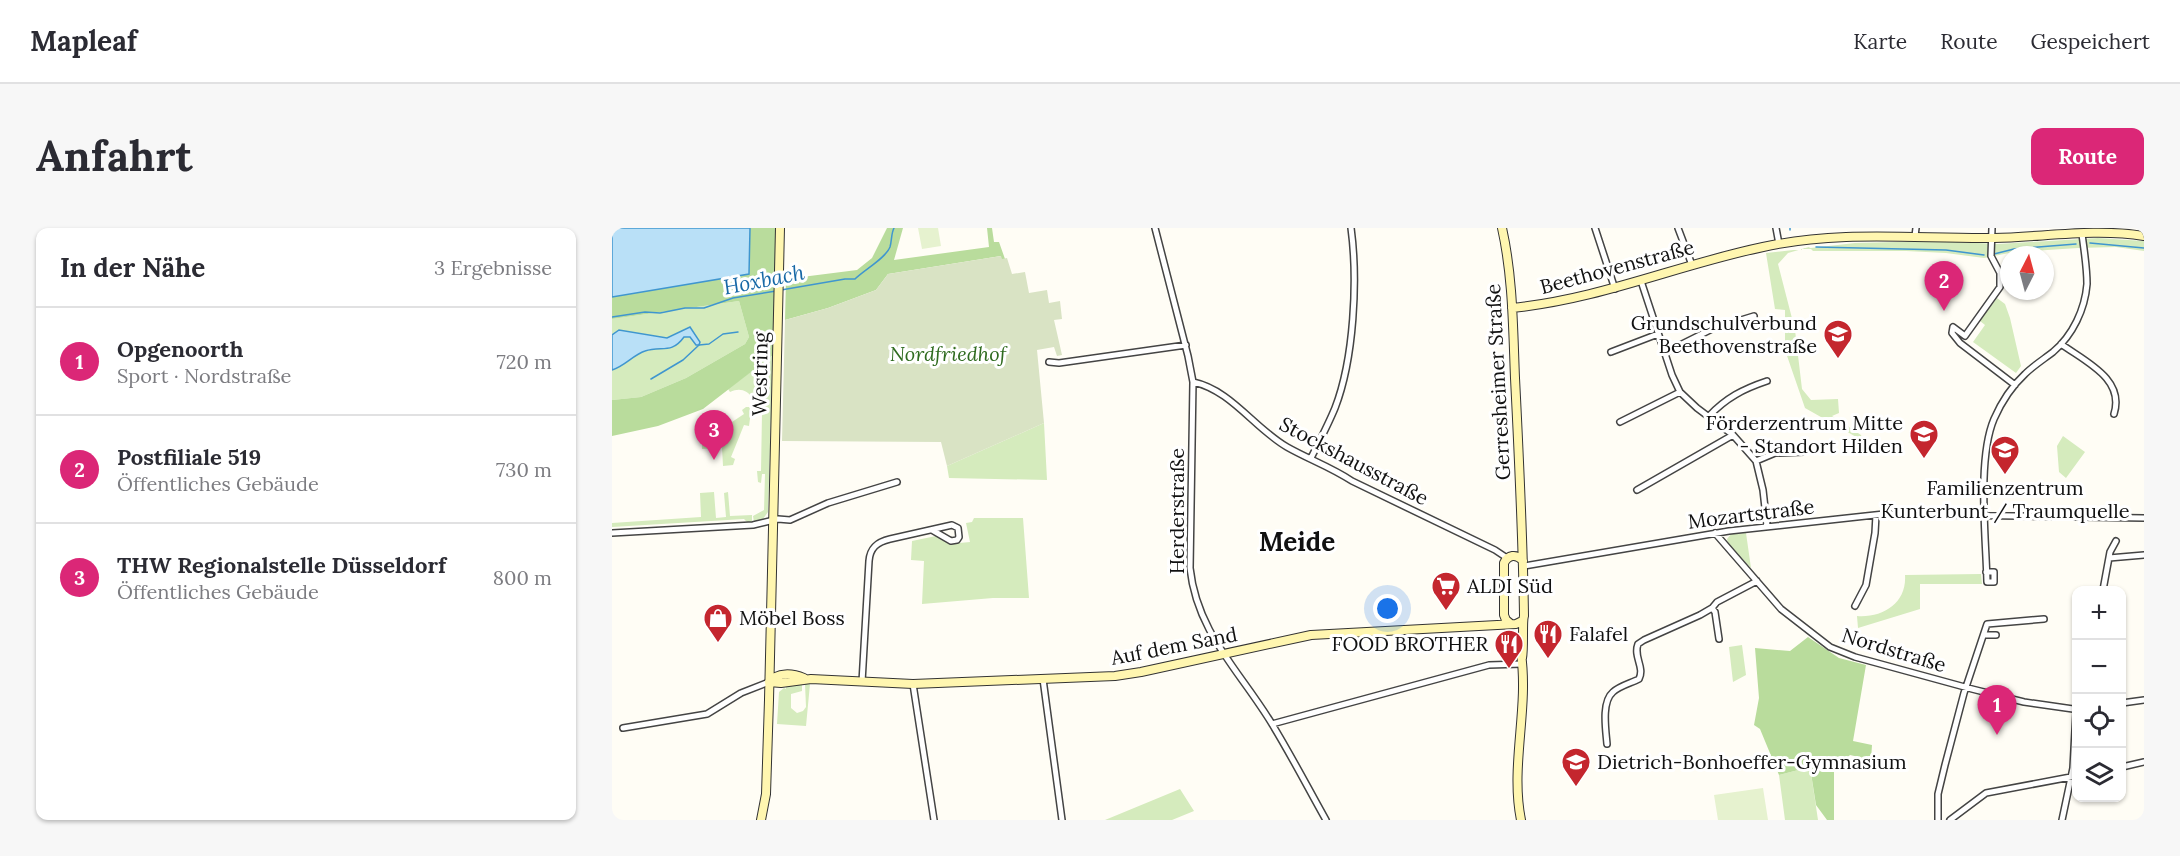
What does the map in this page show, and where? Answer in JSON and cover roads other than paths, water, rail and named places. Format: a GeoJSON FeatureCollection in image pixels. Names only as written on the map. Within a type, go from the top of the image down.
{"type":"FeatureCollection","features":[{"type":"Feature","properties":{"kind":"street","name":"Westring"},"geometry":{"type":"LineString","coordinates":[[761,820],[765,794],[769,682],[780,228]]}},
{"type":"Feature","properties":{"kind":"street","name":"Herderstraße"},"geometry":{"type":"LineString","coordinates":[[1155,228],[1186,345],[1192,382],[1190,543],[1192,584],[1199,611],[1272,724],[1326,820]]}},
{"type":"Feature","properties":{"kind":"street"},"geometry":{"type":"LineString","coordinates":[[1311,458],[1337,399],[1350,337],[1354,290],[1352,228]]}},
{"type":"Feature","properties":{"kind":"street","name":"Gerresheimer Straße"},"geometry":{"type":"LineString","coordinates":[[1502,228],[1506,244],[1512,308],[1523,563],[1524,616],[1516,623],[1524,644],[1518,797],[1521,820]]}},
{"type":"Feature","properties":{"kind":"street"},"geometry":{"type":"LineString","coordinates":[[1595,228],[1615,289]]}},
{"type":"Feature","properties":{"kind":"street"},"geometry":{"type":"LineString","coordinates":[[1678,228],[1692,265]]}},
{"type":"Feature","properties":{"kind":"street"},"geometry":{"type":"LineString","coordinates":[[1776,228],[1779,244]]}},
{"type":"Feature","properties":{"kind":"street"},"geometry":{"type":"LineString","coordinates":[[1992,228],[1991,256],[2000,273],[2000,287],[1965,336],[1953,327],[1952,333],[1960,343],[2015,385]]}},
{"type":"Feature","properties":{"kind":"street","name":"Beethovenstraße"},"geometry":{"type":"LineString","coordinates":[[1512,308],[1562,301],[1615,289],[1692,265],[1805,239],[1916,232],[1991,238],[2125,231],[2144,236]]}},
{"type":"Feature","properties":{"kind":"street"},"geometry":{"type":"LineString","coordinates":[[1986,572],[1985,515],[1988,441],[1994,420],[2015,385],[2027,371],[2061,344],[2080,315],[2085,296],[2086,276],[2082,234]]}},
{"type":"Feature","properties":{"kind":"street"},"geometry":{"type":"LineString","coordinates":[[1641,281],[1672,375],[1680,392],[1733,435],[1756,461],[1763,490],[1767,526]]}},
{"type":"Feature","properties":{"kind":"street"},"geometry":{"type":"LineString","coordinates":[[1665,352],[1712,329],[1754,315]]}},
{"type":"Feature","properties":{"kind":"street"},"geometry":{"type":"LineString","coordinates":[[1611,352],[1658,334]]}},
{"type":"Feature","properties":{"kind":"street"},"geometry":{"type":"LineString","coordinates":[[2061,344],[2101,373],[2112,384],[2117,402],[2114,414]]}},
{"type":"Feature","properties":{"kind":"street"},"geometry":{"type":"LineString","coordinates":[[1049,362],[1059,363],[1186,345]]}},
{"type":"Feature","properties":{"kind":"street"},"geometry":{"type":"LineString","coordinates":[[1709,416],[1739,391],[1767,381]]}},
{"type":"Feature","properties":{"kind":"street","name":"Stockshausstraße"},"geometry":{"type":"LineString","coordinates":[[1192,382],[1214,389],[1286,447],[1510,557]]}},
{"type":"Feature","properties":{"kind":"street"},"geometry":{"type":"LineString","coordinates":[[1620,422],[1680,392]]}},
{"type":"Feature","properties":{"kind":"street"},"geometry":{"type":"LineString","coordinates":[[1636,490],[1733,435]]}},
{"type":"Feature","properties":{"kind":"street"},"geometry":{"type":"LineString","coordinates":[[1756,461],[1775,453],[1804,452]]}},
{"type":"Feature","properties":{"kind":"street"},"geometry":{"type":"LineString","coordinates":[[612,533],[753,525],[773,520],[790,520],[828,503],[897,482]]}},
{"type":"Feature","properties":{"kind":"street"},"geometry":{"type":"LineString","coordinates":[[1855,606],[1866,585],[1876,514]]}},
{"type":"Feature","properties":{"kind":"street","name":"Mozartstraße"},"geometry":{"type":"LineString","coordinates":[[1523,563],[1715,533],[1876,514],[2144,519]]}},
{"type":"Feature","properties":{"kind":"street"},"geometry":{"type":"LineString","coordinates":[[862,682],[871,550],[880,541],[952,525],[958,528],[959,537],[951,541],[932,530]]}},
{"type":"Feature","properties":{"kind":"street","name":"Nordstraße"},"geometry":{"type":"LineString","coordinates":[[1715,533],[1781,609],[1830,647],[1855,657],[2024,702],[2072,710]]}},
{"type":"Feature","properties":{"kind":"street","name":"Gerresheimer Straße"},"geometry":{"type":"LineString","coordinates":[[1504,615],[1504,571],[1521,534]]}},
{"type":"Feature","properties":{"kind":"street"},"geometry":{"type":"LineString","coordinates":[[2104,586],[2109,558],[2116,541]]}},
{"type":"Feature","properties":{"kind":"street"},"geometry":{"type":"LineString","coordinates":[[2109,558],[2144,555]]}},
{"type":"Feature","properties":{"kind":"street"},"geometry":{"type":"LineString","coordinates":[[1510,557],[1523,563]]}},
{"type":"Feature","properties":{"kind":"street"},"geometry":{"type":"LineString","coordinates":[[1607,744],[1604,716],[1609,698],[1612,692],[1639,679],[1641,675],[1636,655],[1638,644],[1712,608],[1717,602],[1757,581]]}},
{"type":"Feature","properties":{"kind":"street"},"geometry":{"type":"LineString","coordinates":[[1712,608],[1719,639]]}},
{"type":"Feature","properties":{"kind":"street"},"geometry":{"type":"LineString","coordinates":[[1504,615],[1506,620],[1516,623]]}},
{"type":"Feature","properties":{"kind":"street","name":"Auf dem Sand"},"geometry":{"type":"LineString","coordinates":[[1477,625],[1504,615]]}},
{"type":"Feature","properties":{"kind":"street"},"geometry":{"type":"LineString","coordinates":[[1938,820],[1938,794],[1987,624],[2044,619]]}},
{"type":"Feature","properties":{"kind":"street","name":"Auf dem Sand"},"geometry":{"type":"LineString","coordinates":[[769,682],[774,676],[781,674],[804,678],[913,684],[1115,676],[1311,635],[1516,623]]}},
{"type":"Feature","properties":{"kind":"street"},"geometry":{"type":"LineString","coordinates":[[1984,635],[1996,635]]}},
{"type":"Feature","properties":{"kind":"street"},"geometry":{"type":"LineString","coordinates":[[1272,724],[1489,665],[1522,661]]}},
{"type":"Feature","properties":{"kind":"street"},"geometry":{"type":"LineString","coordinates":[[1043,679],[1062,820]]}},
{"type":"Feature","properties":{"kind":"street"},"geometry":{"type":"LineString","coordinates":[[623,728],[706,714],[741,693],[769,682]]}},
{"type":"Feature","properties":{"kind":"street"},"geometry":{"type":"LineString","coordinates":[[913,684],[934,820]]}},
{"type":"Feature","properties":{"kind":"street"},"geometry":{"type":"LineString","coordinates":[[2126,702],[2144,700]]}},
{"type":"Feature","properties":{"kind":"street"},"geometry":{"type":"LineString","coordinates":[[2126,766],[2144,762]]}},
{"type":"Feature","properties":{"kind":"street"},"geometry":{"type":"LineString","coordinates":[[1950,820],[1986,792],[2072,777]]}},
{"type":"Feature","properties":{"kind":"street"},"geometry":{"type":"LineString","coordinates":[[2062,820],[2072,784]]}},
{"type":"Feature","properties":{"kind":"water"},"geometry":{"type":"Polygon","coordinates":[[[612,228],[750,228],[749,274],[612,297],[612,228]]]}},
{"type":"Feature","properties":{"kind":"water"},"geometry":{"type":"Polygon","coordinates":[[[690,327],[700,342],[699,345],[696,345],[690,337],[684,337],[675,346],[645,351],[612,370],[612,335],[619,330],[667,338],[690,327]]]}},
{"type":"Feature","properties":{"kind":"waterway","name":"Hoxbach"},"geometry":{"type":"LineString","coordinates":[[781,290],[855,279],[888,251],[894,228]]}},
{"type":"Feature","properties":{"kind":"waterway"},"geometry":{"type":"LineString","coordinates":[[2090,243],[2144,248]]}},
{"type":"Feature","properties":{"kind":"waterway"},"geometry":{"type":"LineString","coordinates":[[1994,254],[2014,249],[2076,244]]}},
{"type":"Feature","properties":{"kind":"waterway"},"geometry":{"type":"LineString","coordinates":[[1816,247],[1946,250],[1984,255]]}},
{"type":"Feature","properties":{"kind":"waterway","name":"Hoxbach"},"geometry":{"type":"LineString","coordinates":[[612,317],[645,312],[660,313],[685,308],[704,308],[733,298],[776,291]]}},
{"type":"Feature","properties":{"kind":"waterway"},"geometry":{"type":"LineString","coordinates":[[651,379],[683,360],[699,345],[709,344],[723,334],[738,332]]}},
{"type":"Feature","properties":{"kind":"place","name":"Postfiliale 519"},"geometry":{"type":"Point","coordinates":[1944,311]}},
{"type":"Feature","properties":{"kind":"place","name":"Grundschulverbund Beethovenstraße"},"geometry":{"type":"Point","coordinates":[1838,360]}},
{"type":"Feature","properties":{"kind":"place","name":"THW Regionalstelle Düsseldorf"},"geometry":{"type":"Point","coordinates":[714,460]}},
{"type":"Feature","properties":{"kind":"place","name":"Förderzentrum Mitte - Standort Hilden"},"geometry":{"type":"Point","coordinates":[1924,460]}},
{"type":"Feature","properties":{"kind":"place","name":"Familienzentrum Kunterbunt / Traumquelle"},"geometry":{"type":"Point","coordinates":[2005,476]}},
{"type":"Feature","properties":{"kind":"place","name":"ALDI Süd"},"geometry":{"type":"Point","coordinates":[1446,612]}},
{"type":"Feature","properties":{"kind":"place","name":"Möbel Boss"},"geometry":{"type":"Point","coordinates":[718,644]}},
{"type":"Feature","properties":{"kind":"place","name":"Falafel"},"geometry":{"type":"Point","coordinates":[1548,660]}},
{"type":"Feature","properties":{"kind":"place","name":"FOOD BROTHER"},"geometry":{"type":"Point","coordinates":[1509,670]}},
{"type":"Feature","properties":{"kind":"place","name":"Opgenoorth"},"geometry":{"type":"Point","coordinates":[1997,735]}},
{"type":"Feature","properties":{"kind":"place","name":"Dietrich-Bonhoeffer-Gymnasium"},"geometry":{"type":"Point","coordinates":[1576,788]}},
{"type":"Feature","properties":{"kind":"district","name":"Meide"},"geometry":{"type":"Point","coordinates":[1297,542]}},
{"type":"Feature","properties":{"kind":"park label","name":"Nordfriedhof"},"geometry":{"type":"Point","coordinates":[948,354]}}]}
